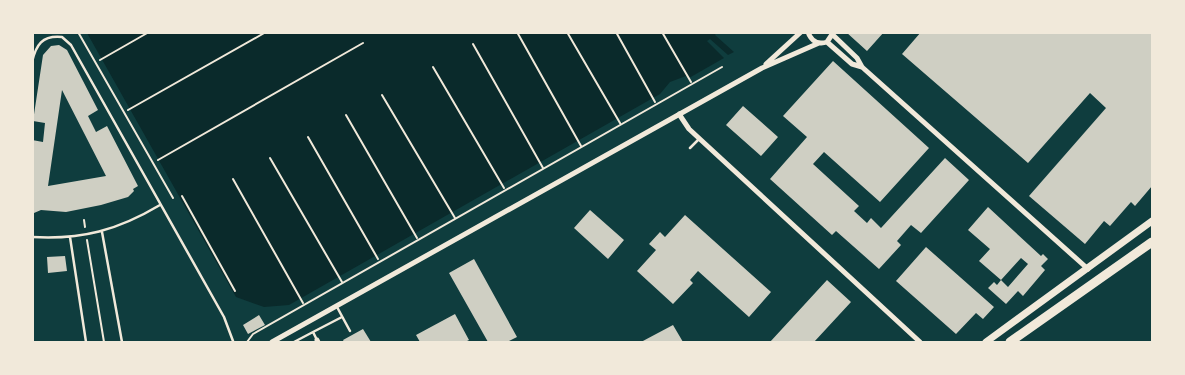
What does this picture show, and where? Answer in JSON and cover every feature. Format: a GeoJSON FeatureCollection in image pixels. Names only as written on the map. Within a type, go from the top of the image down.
{"type":"FeatureCollection","features":[{"type":"Feature","properties":{"kind":"main road"},"geometry":{"type":"LineString","coordinates":[[1010,342],[1152,242]]}},
{"type":"Feature","properties":{"kind":"street"},"geometry":{"type":"LineString","coordinates":[[762,68],[801,32]]}},
{"type":"Feature","properties":{"kind":"street"},"geometry":{"type":"LineString","coordinates":[[808,32],[811,38],[819,43]]}},
{"type":"Feature","properties":{"kind":"street"},"geometry":{"type":"LineString","coordinates":[[272,342],[762,68],[819,43],[827,42],[833,34],[857,58],[862,66],[1088,269]]}},
{"type":"Feature","properties":{"kind":"street"},"geometry":{"type":"LineString","coordinates":[[827,42],[852,64],[862,66]]}},
{"type":"Feature","properties":{"kind":"street"},"geometry":{"type":"LineString","coordinates":[[679,114],[689,130],[920,342]]}},
{"type":"Feature","properties":{"kind":"street"},"geometry":{"type":"LineString","coordinates":[[986,342],[1152,221]]}},
{"type":"Feature","properties":{"kind":"lane"},"geometry":{"type":"LineString","coordinates":[[32,62],[40,41],[56,36],[66,39],[224,317],[233,341]]}},
{"type":"Feature","properties":{"kind":"lane"},"geometry":{"type":"LineString","coordinates":[[690,148],[699,139]]}},
{"type":"Feature","properties":{"kind":"lane"},"geometry":{"type":"LineString","coordinates":[[32,237],[70,237],[102,232],[122,226],[160,205]]}},
{"type":"Feature","properties":{"kind":"lane"},"geometry":{"type":"LineString","coordinates":[[102,232],[122,342]]}},
{"type":"Feature","properties":{"kind":"lane"},"geometry":{"type":"LineString","coordinates":[[70,237],[86,342]]}},
{"type":"Feature","properties":{"kind":"lane"},"geometry":{"type":"LineString","coordinates":[[337,307],[350,331]]}},
{"type":"Feature","properties":{"kind":"lane"},"geometry":{"type":"LineString","coordinates":[[294,342],[342,317]]}},
{"type":"Feature","properties":{"kind":"lane"},"geometry":{"type":"LineString","coordinates":[[313,332],[317,341]]}},
{"type":"Feature","properties":{"kind":"path"},"geometry":{"type":"LineString","coordinates":[[78,32],[173,198]]}},
{"type":"Feature","properties":{"kind":"path"},"geometry":{"type":"LineString","coordinates":[[100,60],[148,32]]}},
{"type":"Feature","properties":{"kind":"path"},"geometry":{"type":"LineString","coordinates":[[128,110],[266,32]]}},
{"type":"Feature","properties":{"kind":"path"},"geometry":{"type":"LineString","coordinates":[[517,32],[580,146]]}},
{"type":"Feature","properties":{"kind":"path"},"geometry":{"type":"LineString","coordinates":[[567,32],[620,123]]}},
{"type":"Feature","properties":{"kind":"path"},"geometry":{"type":"LineString","coordinates":[[616,32],[655,102]]}},
{"type":"Feature","properties":{"kind":"path"},"geometry":{"type":"LineString","coordinates":[[662,32],[690,82]]}},
{"type":"Feature","properties":{"kind":"path"},"geometry":{"type":"LineString","coordinates":[[158,160],[363,43]]}},
{"type":"Feature","properties":{"kind":"path"},"geometry":{"type":"LineString","coordinates":[[473,44],[543,168]]}},
{"type":"Feature","properties":{"kind":"path"},"geometry":{"type":"LineString","coordinates":[[433,67],[504,188]]}},
{"type":"Feature","properties":{"kind":"path"},"geometry":{"type":"LineString","coordinates":[[247,342],[253,334],[722,67]]}},
{"type":"Feature","properties":{"kind":"path"},"geometry":{"type":"LineString","coordinates":[[382,95],[455,218]]}},
{"type":"Feature","properties":{"kind":"path"},"geometry":{"type":"LineString","coordinates":[[346,115],[417,238]]}},
{"type":"Feature","properties":{"kind":"path"},"geometry":{"type":"LineString","coordinates":[[308,137],[378,258]]}},
{"type":"Feature","properties":{"kind":"path"},"geometry":{"type":"LineString","coordinates":[[270,158],[342,282]]}},
{"type":"Feature","properties":{"kind":"path"},"geometry":{"type":"LineString","coordinates":[[233,179],[303,303]]}},
{"type":"Feature","properties":{"kind":"path"},"geometry":{"type":"LineString","coordinates":[[182,196],[235,291]]}},
{"type":"Feature","properties":{"kind":"path"},"geometry":{"type":"LineString","coordinates":[[84,220],[104,342]]}},
{"type":"Feature","properties":{"kind":"water"},"geometry":{"type":"Polygon","coordinates":[[[717,32],[715,35],[734,52],[728,55],[710,39],[707,41],[724,58],[689,78],[686,76],[670,82],[660,94],[289,305],[264,307],[236,297],[87,33],[717,32]]]}},
{"type":"Feature","properties":{"kind":"building"},"geometry":{"type":"Polygon","coordinates":[[[846,32],[884,32],[867,51],[846,32]]]}},
{"type":"Feature","properties":{"kind":"building"},"geometry":{"type":"Polygon","coordinates":[[[921,32],[1152,32],[1152,186],[1135,206],[1131,202],[1110,226],[1104,221],[1085,244],[1029,196],[1106,108],[1090,93],[1028,163],[902,54],[921,32]]]}},
{"type":"Feature","properties":{"kind":"building"},"geometry":{"type":"Polygon","coordinates":[[[59,45],[67,50],[98,110],[88,116],[96,132],[107,126],[138,186],[133,189],[134,191],[128,197],[66,212],[41,210],[32,213],[32,140],[43,142],[45,123],[33,121],[43,55],[51,46],[59,45]],[[62,90],[48,186],[106,176],[62,90]]]}},
{"type":"Feature","properties":{"kind":"building"},"geometry":{"type":"Polygon","coordinates":[[[833,61],[929,148],[880,202],[824,152],[813,164],[859,206],[854,211],[867,223],[871,218],[881,228],[945,158],[969,180],[921,233],[911,225],[897,241],[901,245],[879,269],[836,231],[832,235],[770,179],[807,137],[783,116],[833,61]]]}},
{"type":"Feature","properties":{"kind":"building"},"geometry":{"type":"Polygon","coordinates":[[[743,106],[778,137],[761,156],[726,125],[743,106]]]}},
{"type":"Feature","properties":{"kind":"building"},"geometry":{"type":"Polygon","coordinates":[[[988,207],[1041,256],[1043,254],[1048,259],[1041,266],[1045,270],[1023,296],[1018,291],[1006,304],[988,288],[994,282],[997,285],[1001,280],[979,261],[990,249],[968,230],[988,207]],[[1021,258],[1001,280],[1008,287],[1028,264],[1021,258]]]}},
{"type":"Feature","properties":{"kind":"building"},"geometry":{"type":"Polygon","coordinates":[[[590,210],[624,240],[608,259],[574,228],[590,210]]]}},
{"type":"Feature","properties":{"kind":"building"},"geometry":{"type":"Polygon","coordinates":[[[685,215],[771,292],[749,317],[698,271],[690,280],[693,283],[673,304],[637,271],[656,250],[649,244],[660,232],[665,237],[685,215]]]}},
{"type":"Feature","properties":{"kind":"building"},"geometry":{"type":"Polygon","coordinates":[[[926,247],[994,307],[983,319],[976,313],[956,334],[896,281],[926,247]]]}},
{"type":"Feature","properties":{"kind":"building"},"geometry":{"type":"Polygon","coordinates":[[[65,256],[67,271],[48,273],[47,257],[65,256]]]}},
{"type":"Feature","properties":{"kind":"building"},"geometry":{"type":"Polygon","coordinates":[[[474,259],[517,337],[507,342],[488,342],[449,273],[474,259]]]}},
{"type":"Feature","properties":{"kind":"building"},"geometry":{"type":"Polygon","coordinates":[[[827,280],[851,302],[814,342],[770,342],[827,280]]]}},
{"type":"Feature","properties":{"kind":"building"},"geometry":{"type":"Polygon","coordinates":[[[455,314],[469,340],[465,342],[420,342],[416,335],[455,314]]]}},
{"type":"Feature","properties":{"kind":"building"},"geometry":{"type":"Polygon","coordinates":[[[259,315],[265,325],[248,334],[243,325],[259,315]]]}},
{"type":"Feature","properties":{"kind":"building"},"geometry":{"type":"Polygon","coordinates":[[[673,325],[683,342],[641,342],[673,325]]]}},
{"type":"Feature","properties":{"kind":"building"},"geometry":{"type":"Polygon","coordinates":[[[363,329],[371,342],[344,342],[343,340],[363,329]]]}}]}
